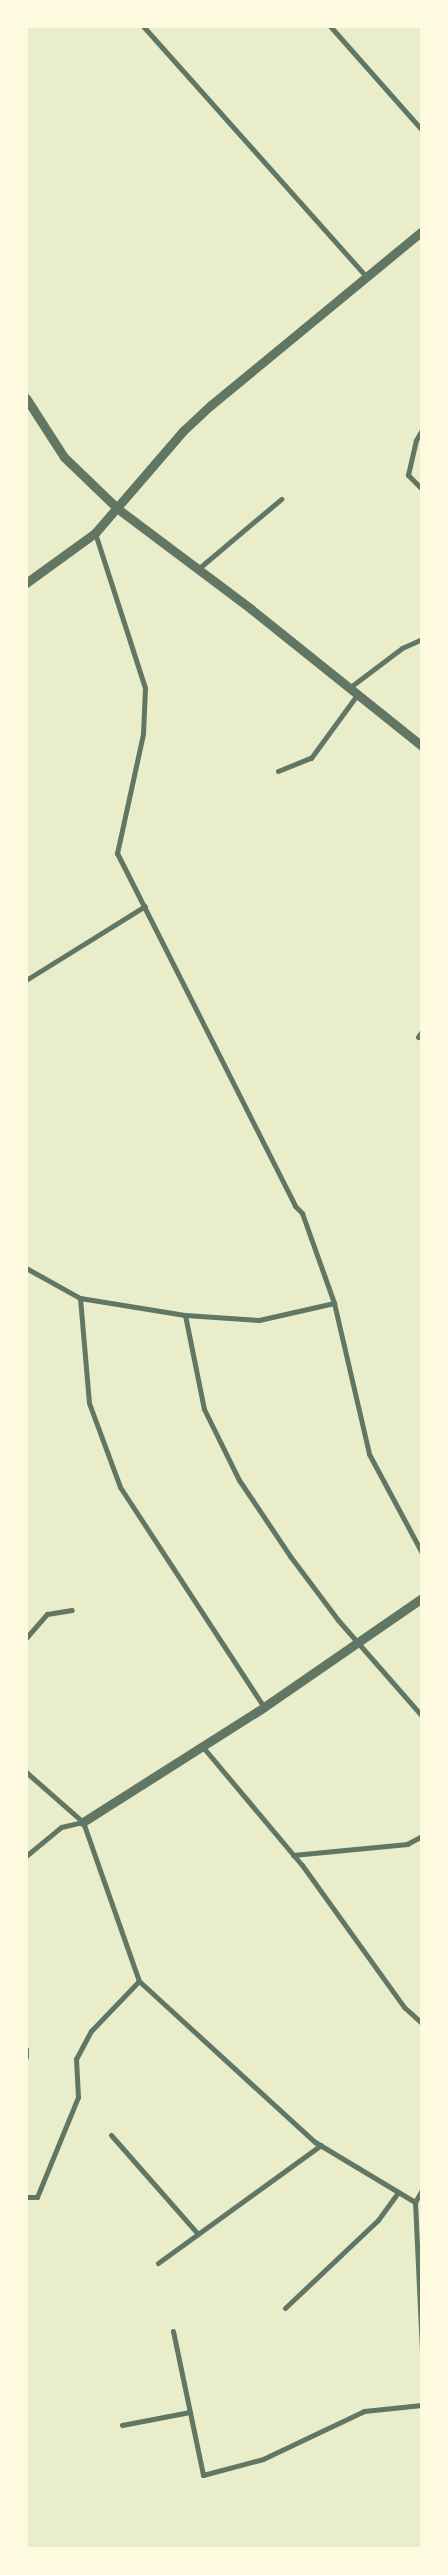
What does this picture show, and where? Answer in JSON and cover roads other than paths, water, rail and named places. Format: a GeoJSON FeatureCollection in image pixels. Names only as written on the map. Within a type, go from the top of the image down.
{"type":"FeatureCollection","features":[{"type":"Feature","properties":{"kind":"street"},"geometry":{"type":"LineString","coordinates":[[143,26],[366,276]]}},
{"type":"Feature","properties":{"kind":"street"},"geometry":{"type":"LineString","coordinates":[[330,26],[422,130]]}},
{"type":"Feature","properties":{"kind":"street"},"geometry":{"type":"LineString","coordinates":[[26,583],[95,533],[118,509],[184,430],[211,405],[422,231]]}},
{"type":"Feature","properties":{"kind":"street"},"geometry":{"type":"LineString","coordinates":[[26,398],[64,457],[118,509],[422,746]]}},
{"type":"Feature","properties":{"kind":"street"},"geometry":{"type":"LineString","coordinates":[[422,430],[416,440],[408,474],[422,489]]}},
{"type":"Feature","properties":{"kind":"street"},"geometry":{"type":"LineString","coordinates":[[198,570],[281,499]]}},
{"type":"Feature","properties":{"kind":"street"},"geometry":{"type":"LineString","coordinates":[[95,533],[145,688],[143,734],[117,853],[295,1206],[302,1213],[334,1303],[369,1454],[422,1553]]}},
{"type":"Feature","properties":{"kind":"street"},"geometry":{"type":"LineString","coordinates":[[349,688],[402,648],[422,639]]}},
{"type":"Feature","properties":{"kind":"street"},"geometry":{"type":"LineString","coordinates":[[278,770],[311,758],[357,695]]}},
{"type":"Feature","properties":{"kind":"street"},"geometry":{"type":"LineString","coordinates":[[26,980],[144,906]]}},
{"type":"Feature","properties":{"kind":"street"},"geometry":{"type":"LineString","coordinates":[[418,1037],[422,1031]]}},
{"type":"Feature","properties":{"kind":"street"},"geometry":{"type":"LineString","coordinates":[[26,1268],[80,1298],[185,1315],[259,1320],[334,1303]]}},
{"type":"Feature","properties":{"kind":"street"},"geometry":{"type":"LineString","coordinates":[[80,1298],[89,1403],[120,1487],[264,1707]]}},
{"type":"Feature","properties":{"kind":"street"},"geometry":{"type":"LineString","coordinates":[[185,1315],[204,1409],[239,1480],[290,1556],[359,1644],[422,1716]]}},
{"type":"Feature","properties":{"kind":"street"},"geometry":{"type":"LineString","coordinates":[[26,1856],[61,1827],[83,1822],[264,1707],[359,1644],[422,1598]]}},
{"type":"Feature","properties":{"kind":"street"},"geometry":{"type":"LineString","coordinates":[[26,1638],[47,1614],[72,1610]]}},
{"type":"Feature","properties":{"kind":"street"},"geometry":{"type":"LineString","coordinates":[[202,1746],[293,1855],[404,2007],[422,2023]]}},
{"type":"Feature","properties":{"kind":"street"},"geometry":{"type":"LineString","coordinates":[[26,1772],[83,1822],[139,1981],[321,2145],[415,2202]]}},
{"type":"Feature","properties":{"kind":"street"},"geometry":{"type":"LineString","coordinates":[[293,1855],[407,1844],[422,1836]]}},
{"type":"Feature","properties":{"kind":"street"},"geometry":{"type":"LineString","coordinates":[[26,2197],[38,2197],[78,2097],[76,2059],[91,2031],[139,1981]]}},
{"type":"Feature","properties":{"kind":"street"},"geometry":{"type":"LineString","coordinates":[[26,2050],[26,2057]]}},
{"type":"Feature","properties":{"kind":"street"},"geometry":{"type":"LineString","coordinates":[[111,2136],[198,2234]]}},
{"type":"Feature","properties":{"kind":"street"},"geometry":{"type":"LineString","coordinates":[[158,2263],[321,2145]]}},
{"type":"Feature","properties":{"kind":"street"},"geometry":{"type":"LineString","coordinates":[[422,2190],[415,2202],[422,2351]]}},
{"type":"Feature","properties":{"kind":"street"},"geometry":{"type":"LineString","coordinates":[[285,2308],[378,2220],[398,2192]]}},
{"type":"Feature","properties":{"kind":"street"},"geometry":{"type":"LineString","coordinates":[[173,2331],[203,2475],[263,2458],[364,2411],[422,2405]]}},
{"type":"Feature","properties":{"kind":"street"},"geometry":{"type":"LineString","coordinates":[[122,2426],[190,2412]]}}]}
